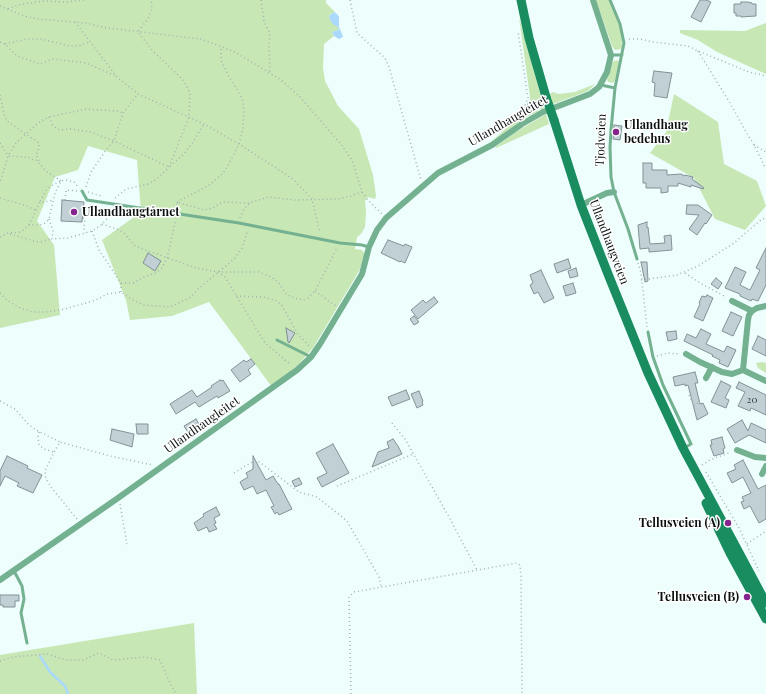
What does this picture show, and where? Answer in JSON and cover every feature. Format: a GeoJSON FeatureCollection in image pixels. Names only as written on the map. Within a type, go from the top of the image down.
{"type":"FeatureCollection","features":[{"type":"Feature","properties":{"kind":"main road","name":"Ullandhaugveien"},"geometry":{"type":"LineString","coordinates":[[516,0],[581,205],[648,373],[683,448],[766,602]]}},
{"type":"Feature","properties":{"kind":"main road","name":"Ullandhaugveien"},"geometry":{"type":"LineString","coordinates":[[521,0],[529,38]]}},
{"type":"Feature","properties":{"kind":"main road","name":"Ullandhaugveien"},"geometry":{"type":"LineString","coordinates":[[683,448],[686,459],[730,553],[766,619]]}},
{"type":"Feature","properties":{"kind":"street"},"geometry":{"type":"LineString","coordinates":[[593,0],[611,55],[607,72],[601,85]]}},
{"type":"Feature","properties":{"kind":"street","name":"Ullandhaugleitet"},"geometry":{"type":"LineString","coordinates":[[0,580],[297,370],[312,354],[362,274],[369,247],[377,230],[386,218],[444,169],[492,145],[522,124],[555,106],[590,94],[601,85]]}},
{"type":"Feature","properties":{"kind":"street"},"geometry":{"type":"LineString","coordinates":[[581,205],[607,193],[614,192]]}},
{"type":"Feature","properties":{"kind":"street"},"geometry":{"type":"LineString","coordinates":[[732,301],[752,311]]}},
{"type":"Feature","properties":{"kind":"street"},"geometry":{"type":"LineString","coordinates":[[743,370],[749,315],[757,308],[766,306]]}},
{"type":"Feature","properties":{"kind":"street"},"geometry":{"type":"LineString","coordinates":[[686,354],[722,372],[732,374],[743,370],[766,381]]}},
{"type":"Feature","properties":{"kind":"street"},"geometry":{"type":"LineString","coordinates":[[706,378],[712,368]]}},
{"type":"Feature","properties":{"kind":"street"},"geometry":{"type":"LineString","coordinates":[[736,450],[766,458]]}},
{"type":"Feature","properties":{"kind":"street"},"geometry":{"type":"LineString","coordinates":[[762,474],[766,466]]}},
{"type":"Feature","properties":{"kind":"lane","name":"Tjodveien"},"geometry":{"type":"LineString","coordinates":[[610,0],[620,24],[624,43],[615,88],[610,164],[614,192],[628,229],[637,259]]}},
{"type":"Feature","properties":{"kind":"lane"},"geometry":{"type":"LineString","coordinates":[[611,55],[622,55]]}},
{"type":"Feature","properties":{"kind":"lane"},"geometry":{"type":"LineString","coordinates":[[601,85],[615,88]]}},
{"type":"Feature","properties":{"kind":"lane"},"geometry":{"type":"LineString","coordinates":[[82,191],[87,200],[239,223],[340,243],[369,247]]}},
{"type":"Feature","properties":{"kind":"lane"},"geometry":{"type":"LineString","coordinates":[[648,332],[653,357],[663,385],[691,444],[683,448]]}},
{"type":"Feature","properties":{"kind":"lane"},"geometry":{"type":"LineString","coordinates":[[276,340],[312,354]]}},
{"type":"Feature","properties":{"kind":"lane"},"geometry":{"type":"LineString","coordinates":[[14,571],[22,586],[24,599],[21,613],[27,642]]}},
{"type":"Feature","properties":{"kind":"path"},"geometry":{"type":"LineString","coordinates":[[8,9],[18,5],[43,0],[65,2],[85,0]]}},
{"type":"Feature","properties":{"kind":"path"},"geometry":{"type":"LineString","coordinates":[[138,32],[149,17],[152,7],[151,0]]}},
{"type":"Feature","properties":{"kind":"path"},"geometry":{"type":"LineString","coordinates":[[261,0],[264,22],[270,34],[270,73]]}},
{"type":"Feature","properties":{"kind":"path"},"geometry":{"type":"LineString","coordinates":[[350,0],[357,33],[384,58],[390,66],[422,188]]}},
{"type":"Feature","properties":{"kind":"path"},"geometry":{"type":"LineString","coordinates":[[0,6],[24,16],[37,19],[75,22],[138,32],[201,39],[235,52],[281,80],[300,97],[340,142],[352,160],[362,192],[386,218]]}},
{"type":"Feature","properties":{"kind":"path"},"geometry":{"type":"LineString","coordinates":[[75,22],[117,76],[138,94],[204,124],[293,179],[312,199],[321,239]]}},
{"type":"Feature","properties":{"kind":"path"},"geometry":{"type":"LineString","coordinates":[[498,132],[527,104],[528,92],[518,30]]}},
{"type":"Feature","properties":{"kind":"path"},"geometry":{"type":"LineString","coordinates":[[138,32],[152,50],[184,81],[190,93],[189,117],[169,167]]}},
{"type":"Feature","properties":{"kind":"path"},"geometry":{"type":"LineString","coordinates":[[5,44],[27,39],[41,39],[70,46],[78,46],[90,42]]}},
{"type":"Feature","properties":{"kind":"path"},"geometry":{"type":"LineString","coordinates":[[627,39],[640,39],[688,46],[749,72],[766,76]]}},
{"type":"Feature","properties":{"kind":"path"},"geometry":{"type":"LineString","coordinates":[[0,42],[5,44],[17,56],[40,64],[53,59],[86,63],[117,76]]}},
{"type":"Feature","properties":{"kind":"path"},"geometry":{"type":"LineString","coordinates":[[177,202],[211,184],[226,168],[238,144],[243,128],[244,110],[242,98],[220,60],[220,46]]}},
{"type":"Feature","properties":{"kind":"path"},"geometry":{"type":"LineString","coordinates":[[698,51],[730,103],[766,169]]}},
{"type":"Feature","properties":{"kind":"path"},"geometry":{"type":"LineString","coordinates":[[88,184],[91,172],[114,141],[123,113],[138,94]]}},
{"type":"Feature","properties":{"kind":"path"},"geometry":{"type":"LineString","coordinates":[[0,95],[7,121],[39,143],[39,148],[36,155],[40,165]]}},
{"type":"Feature","properties":{"kind":"path"},"geometry":{"type":"LineString","coordinates":[[527,104],[535,108]]}},
{"type":"Feature","properties":{"kind":"path"},"geometry":{"type":"LineString","coordinates":[[0,183],[8,156],[16,143],[38,122],[49,117],[86,110],[116,111],[123,113]]}},
{"type":"Feature","properties":{"kind":"path"},"geometry":{"type":"LineString","coordinates":[[49,117],[53,126],[60,130],[71,129],[91,132],[114,141],[169,167]]}},
{"type":"Feature","properties":{"kind":"path"},"geometry":{"type":"LineString","coordinates":[[8,233],[40,242],[60,239],[92,231],[107,219],[110,203],[126,189],[148,184],[157,179],[184,154],[204,124]]}},
{"type":"Feature","properties":{"kind":"path"},"geometry":{"type":"LineString","coordinates":[[0,143],[8,156]]}},
{"type":"Feature","properties":{"kind":"path"},"geometry":{"type":"LineString","coordinates":[[754,145],[766,152]]}},
{"type":"Feature","properties":{"kind":"path"},"geometry":{"type":"LineString","coordinates":[[8,156],[28,157],[36,160],[53,177],[61,182]]}},
{"type":"Feature","properties":{"kind":"path"},"geometry":{"type":"LineString","coordinates":[[0,237],[8,233],[21,232],[29,225],[47,189],[58,182],[66,180],[74,182],[82,191]]}},
{"type":"Feature","properties":{"kind":"path"},"geometry":{"type":"LineString","coordinates":[[52,239],[53,231],[49,219],[53,200],[61,182]]}},
{"type":"Feature","properties":{"kind":"path"},"geometry":{"type":"LineString","coordinates":[[65,200],[66,190],[90,192],[106,198]]}},
{"type":"Feature","properties":{"kind":"path"},"geometry":{"type":"LineString","coordinates":[[177,202],[204,210],[213,208],[222,202],[250,203],[268,197],[295,200],[338,199],[362,192]]}},
{"type":"Feature","properties":{"kind":"path"},"geometry":{"type":"LineString","coordinates":[[0,198],[36,210]]}},
{"type":"Feature","properties":{"kind":"path"},"geometry":{"type":"LineString","coordinates":[[40,202],[53,200]]}},
{"type":"Feature","properties":{"kind":"path"},"geometry":{"type":"LineString","coordinates":[[121,283],[134,283],[144,277],[156,273],[162,268],[167,258],[178,214],[177,202]]}},
{"type":"Feature","properties":{"kind":"path"},"geometry":{"type":"LineString","coordinates":[[239,223],[244,209],[250,203]]}},
{"type":"Feature","properties":{"kind":"path"},"geometry":{"type":"LineString","coordinates":[[83,218],[85,219],[84,228],[86,233]]}},
{"type":"Feature","properties":{"kind":"path"},"geometry":{"type":"LineString","coordinates":[[641,280],[685,272],[698,266],[734,243],[762,219],[766,218]]}},
{"type":"Feature","properties":{"kind":"path"},"geometry":{"type":"LineString","coordinates":[[29,225],[40,226],[49,219]]}},
{"type":"Feature","properties":{"kind":"path"},"geometry":{"type":"LineString","coordinates":[[102,224],[124,233],[134,245],[196,268],[218,272],[259,272],[278,282],[286,294],[303,300],[308,298],[315,291],[340,243]]}},
{"type":"Feature","properties":{"kind":"path"},"geometry":{"type":"LineString","coordinates":[[0,293],[7,300],[18,307],[32,312],[46,312],[66,309],[96,300],[107,294],[121,292],[144,305],[170,307],[191,297],[198,289],[234,259],[242,248],[249,225]]}},
{"type":"Feature","properties":{"kind":"path"},"geometry":{"type":"LineString","coordinates":[[92,231],[99,250],[121,283],[121,292]]}},
{"type":"Feature","properties":{"kind":"path"},"geometry":{"type":"LineString","coordinates":[[637,259],[641,273],[645,320],[648,332]]}},
{"type":"Feature","properties":{"kind":"path"},"geometry":{"type":"LineString","coordinates":[[218,272],[225,277],[265,343],[297,370]]}},
{"type":"Feature","properties":{"kind":"path"},"geometry":{"type":"LineString","coordinates":[[685,272],[700,283],[732,301]]}},
{"type":"Feature","properties":{"kind":"path"},"geometry":{"type":"LineString","coordinates":[[315,291],[340,310]]}},
{"type":"Feature","properties":{"kind":"path"},"geometry":{"type":"LineString","coordinates":[[236,296],[263,297],[275,300],[281,304],[297,333],[312,354]]}},
{"type":"Feature","properties":{"kind":"path"},"geometry":{"type":"LineString","coordinates":[[653,357],[668,353],[686,354]]}},
{"type":"Feature","properties":{"kind":"path"},"geometry":{"type":"LineString","coordinates":[[689,395],[694,406],[699,402],[699,399]]}},
{"type":"Feature","properties":{"kind":"path"},"geometry":{"type":"LineString","coordinates":[[0,401],[15,409],[28,424],[39,432],[60,442],[110,456],[153,465],[157,470]]}},
{"type":"Feature","properties":{"kind":"path"},"geometry":{"type":"LineString","coordinates":[[392,423],[405,439],[449,516],[477,570]]}},
{"type":"Feature","properties":{"kind":"path"},"geometry":{"type":"LineString","coordinates":[[39,432],[39,445],[44,449],[54,452]]}},
{"type":"Feature","properties":{"kind":"path"},"geometry":{"type":"LineString","coordinates":[[60,442],[45,471],[46,480],[80,523]]}},
{"type":"Feature","properties":{"kind":"path"},"geometry":{"type":"LineString","coordinates":[[702,465],[710,460],[736,450]]}},
{"type":"Feature","properties":{"kind":"path"},"geometry":{"type":"LineString","coordinates":[[337,486],[413,454]]}},
{"type":"Feature","properties":{"kind":"path"},"geometry":{"type":"LineString","coordinates":[[234,473],[252,462],[258,461],[299,492],[317,497],[338,513],[347,521],[379,577],[382,586]]}},
{"type":"Feature","properties":{"kind":"path"},"geometry":{"type":"LineString","coordinates":[[706,472],[747,544],[754,561]]}},
{"type":"Feature","properties":{"kind":"path"},"geometry":{"type":"LineString","coordinates":[[119,497],[127,544]]}},
{"type":"Feature","properties":{"kind":"path"},"geometry":{"type":"LineString","coordinates":[[747,544],[766,531]]}},
{"type":"Feature","properties":{"kind":"path"},"geometry":{"type":"LineString","coordinates":[[351,694],[349,597],[354,592],[518,563],[520,565],[522,694]]}},
{"type":"Feature","properties":{"kind":"path"},"geometry":{"type":"LineString","coordinates":[[0,660],[13,657],[47,654],[67,660],[83,660],[99,653],[113,660],[144,658],[160,660],[176,694]]}},
{"type":"Feature","properties":{"kind":"green space"},"geometry":{"type":"Polygon","coordinates":[[[0,0],[326,0],[326,3],[335,12],[329,16],[339,30],[332,32],[334,36],[324,44],[323,68],[325,81],[338,106],[359,129],[373,175],[376,196],[375,199],[368,197],[365,201],[365,227],[361,234],[357,237],[355,249],[362,250],[365,254],[359,271],[313,348],[298,365],[272,387],[209,302],[172,316],[130,320],[126,300],[102,240],[141,212],[137,160],[88,146],[78,170],[55,177],[37,221],[54,245],[60,315],[0,328],[0,0]]]}},
{"type":"Feature","properties":{"kind":"green space"},"geometry":{"type":"Polygon","coordinates":[[[596,0],[609,0],[621,30],[621,49],[615,50],[612,46],[596,0]]]}},
{"type":"Feature","properties":{"kind":"green space"},"geometry":{"type":"Polygon","coordinates":[[[519,17],[544,108],[541,110],[531,104],[519,17]]]}},
{"type":"Feature","properties":{"kind":"green space"},"geometry":{"type":"Polygon","coordinates":[[[766,23],[766,74],[717,52],[698,40],[680,33],[680,30],[745,31],[766,23]]]}},
{"type":"Feature","properties":{"kind":"green space"},"geometry":{"type":"Polygon","coordinates":[[[617,60],[619,62],[615,81],[613,83],[608,82],[607,79],[612,63],[617,60]]]}},
{"type":"Feature","properties":{"kind":"green space"},"geometry":{"type":"Polygon","coordinates":[[[595,84],[588,91],[553,104],[550,94],[553,92],[559,94],[575,92],[595,84]]]}},
{"type":"Feature","properties":{"kind":"green space"},"geometry":{"type":"Polygon","coordinates":[[[674,94],[718,122],[724,164],[757,181],[766,206],[745,230],[715,219],[694,178],[650,153],[666,132],[674,94]]]}},
{"type":"Feature","properties":{"kind":"green space"},"geometry":{"type":"Polygon","coordinates":[[[529,107],[539,111],[526,117],[490,143],[529,107]]]}},
{"type":"Feature","properties":{"kind":"green space"},"geometry":{"type":"Polygon","coordinates":[[[546,114],[549,124],[496,148],[495,147],[516,132],[546,114]]]}},
{"type":"Feature","properties":{"kind":"green space"},"geometry":{"type":"Polygon","coordinates":[[[756,363],[766,363],[766,373],[758,368],[756,363]]]}},
{"type":"Feature","properties":{"kind":"green space"},"geometry":{"type":"Polygon","coordinates":[[[194,623],[197,694],[0,694],[0,655],[194,623]]]}},
{"type":"Feature","properties":{"kind":"water"},"geometry":{"type":"Polygon","coordinates":[[[334,12],[339,17],[339,27],[343,37],[339,39],[334,36],[332,32],[339,30],[337,26],[331,22],[329,16],[334,12]]]}},
{"type":"Feature","properties":{"kind":"building"},"geometry":{"type":"Polygon","coordinates":[[[700,0],[711,2],[701,22],[691,17],[700,0]]]}},
{"type":"Feature","properties":{"kind":"building"},"geometry":{"type":"Polygon","coordinates":[[[741,2],[756,4],[756,16],[736,16],[736,13],[734,13],[734,4],[741,4],[741,2]]]}},
{"type":"Feature","properties":{"kind":"building"},"geometry":{"type":"Polygon","coordinates":[[[654,71],[672,73],[667,98],[654,96],[655,83],[652,82],[654,71]]]}},
{"type":"Feature","properties":{"kind":"building","name":"Ullandhaug bedehus"},"geometry":{"type":"Polygon","coordinates":[[[614,125],[622,126],[620,140],[613,139],[614,125]]]}},
{"type":"Feature","properties":{"kind":"building"},"geometry":{"type":"Polygon","coordinates":[[[643,163],[652,163],[652,170],[667,170],[667,175],[681,174],[693,177],[692,179],[704,188],[691,185],[691,187],[678,183],[678,186],[668,186],[668,192],[661,193],[661,188],[646,188],[646,183],[643,183],[643,163]]]}},
{"type":"Feature","properties":{"kind":"building"},"geometry":{"type":"Polygon","coordinates":[[[62,200],[84,202],[82,222],[61,221],[62,200]]]}},
{"type":"Feature","properties":{"kind":"building"},"geometry":{"type":"Polygon","coordinates":[[[687,205],[698,205],[712,215],[697,235],[689,229],[699,215],[686,214],[687,205]]]}},
{"type":"Feature","properties":{"kind":"building"},"geometry":{"type":"Polygon","coordinates":[[[647,222],[650,244],[665,243],[664,236],[671,235],[672,250],[649,252],[649,248],[640,249],[638,225],[647,222]]]}},
{"type":"Feature","properties":{"kind":"building"},"geometry":{"type":"Polygon","coordinates":[[[388,240],[404,246],[405,244],[412,247],[405,263],[381,253],[388,240]]]}},
{"type":"Feature","properties":{"kind":"building"},"geometry":{"type":"Polygon","coordinates":[[[766,248],[766,285],[758,301],[752,299],[751,301],[740,296],[740,294],[725,288],[735,267],[746,272],[740,285],[750,290],[760,270],[756,268],[766,248]]]}},
{"type":"Feature","properties":{"kind":"building"},"geometry":{"type":"Polygon","coordinates":[[[148,253],[161,261],[155,271],[143,263],[148,253]]]}},
{"type":"Feature","properties":{"kind":"building"},"geometry":{"type":"Polygon","coordinates":[[[568,259],[571,268],[557,273],[554,264],[568,259]]]}},
{"type":"Feature","properties":{"kind":"building"},"geometry":{"type":"Polygon","coordinates":[[[641,262],[647,262],[648,281],[645,282],[641,262]]]}},
{"type":"Feature","properties":{"kind":"building"},"geometry":{"type":"Polygon","coordinates":[[[576,268],[578,276],[570,278],[568,271],[576,268]]]}},
{"type":"Feature","properties":{"kind":"building"},"geometry":{"type":"Polygon","coordinates":[[[541,270],[554,298],[544,303],[538,292],[534,294],[530,285],[533,283],[530,275],[541,270]]]}},
{"type":"Feature","properties":{"kind":"building"},"geometry":{"type":"Polygon","coordinates":[[[716,278],[722,283],[718,289],[711,284],[716,278]]]}},
{"type":"Feature","properties":{"kind":"building"},"geometry":{"type":"Polygon","coordinates":[[[573,283],[576,293],[566,296],[563,286],[573,283]]]}},
{"type":"Feature","properties":{"kind":"building"},"geometry":{"type":"Polygon","coordinates":[[[707,295],[713,298],[703,321],[694,317],[702,296],[706,297],[707,295]]]}},
{"type":"Feature","properties":{"kind":"building"},"geometry":{"type":"Polygon","coordinates":[[[434,297],[438,302],[418,319],[411,310],[423,300],[426,303],[434,297]]]}},
{"type":"Feature","properties":{"kind":"building"},"geometry":{"type":"Polygon","coordinates":[[[731,312],[742,317],[733,336],[722,331],[731,312]]]}},
{"type":"Feature","properties":{"kind":"building"},"geometry":{"type":"Polygon","coordinates":[[[414,316],[419,322],[414,325],[410,319],[414,316]]]}},
{"type":"Feature","properties":{"kind":"building"},"geometry":{"type":"Polygon","coordinates":[[[286,328],[295,333],[289,343],[288,342],[286,328]]]}},
{"type":"Feature","properties":{"kind":"building"},"geometry":{"type":"Polygon","coordinates":[[[701,329],[711,334],[706,344],[724,352],[727,346],[736,350],[728,367],[719,363],[720,360],[712,356],[713,355],[684,341],[687,334],[696,338],[701,329]]]}},
{"type":"Feature","properties":{"kind":"building"},"geometry":{"type":"Polygon","coordinates":[[[676,331],[677,339],[668,341],[666,332],[676,331]]]}},
{"type":"Feature","properties":{"kind":"building"},"geometry":{"type":"Polygon","coordinates":[[[758,336],[766,340],[766,356],[752,349],[758,336]]]}},
{"type":"Feature","properties":{"kind":"building"},"geometry":{"type":"Polygon","coordinates":[[[251,359],[255,364],[248,370],[251,374],[240,382],[231,370],[244,360],[246,362],[251,359]]]}},
{"type":"Feature","properties":{"kind":"building"},"geometry":{"type":"Polygon","coordinates":[[[695,372],[698,383],[695,383],[700,404],[703,403],[708,414],[697,420],[688,385],[685,386],[685,384],[675,386],[673,377],[695,372]]]}},
{"type":"Feature","properties":{"kind":"building"},"geometry":{"type":"Polygon","coordinates":[[[220,380],[223,380],[230,391],[218,398],[217,396],[199,407],[195,402],[176,414],[170,404],[192,390],[197,397],[220,380]]]}},
{"type":"Feature","properties":{"kind":"building"},"geometry":{"type":"Polygon","coordinates":[[[721,381],[731,386],[725,398],[729,400],[726,408],[711,402],[721,381]]]}},
{"type":"Feature","properties":{"kind":"building"},"geometry":{"type":"Polygon","coordinates":[[[739,382],[766,395],[766,415],[751,408],[750,411],[738,406],[745,392],[736,388],[739,382]]]}},
{"type":"Feature","properties":{"kind":"building"},"geometry":{"type":"Polygon","coordinates":[[[406,390],[410,399],[392,406],[388,397],[406,390]]]}},
{"type":"Feature","properties":{"kind":"building"},"geometry":{"type":"Polygon","coordinates":[[[419,391],[423,405],[417,408],[411,394],[419,391]]]}},
{"type":"Feature","properties":{"kind":"building"},"geometry":{"type":"Polygon","coordinates":[[[196,419],[201,427],[189,434],[184,426],[196,419]]]}},
{"type":"Feature","properties":{"kind":"building"},"geometry":{"type":"Polygon","coordinates":[[[742,420],[748,431],[751,423],[766,430],[766,443],[749,435],[735,443],[727,429],[742,420]]]}},
{"type":"Feature","properties":{"kind":"building"},"geometry":{"type":"Polygon","coordinates":[[[136,424],[148,424],[148,434],[137,434],[136,424]]]}},
{"type":"Feature","properties":{"kind":"building"},"geometry":{"type":"Polygon","coordinates":[[[112,429],[134,434],[132,447],[110,440],[112,429]]]}},
{"type":"Feature","properties":{"kind":"building"},"geometry":{"type":"Polygon","coordinates":[[[722,437],[725,448],[723,449],[724,453],[714,456],[710,445],[712,445],[711,440],[722,437]]]}},
{"type":"Feature","properties":{"kind":"building"},"geometry":{"type":"Polygon","coordinates":[[[393,439],[402,454],[372,467],[378,452],[389,448],[387,442],[393,439]]]}},
{"type":"Feature","properties":{"kind":"building"},"geometry":{"type":"Polygon","coordinates":[[[333,444],[349,473],[322,487],[317,478],[327,473],[316,453],[333,444]]]}},
{"type":"Feature","properties":{"kind":"building"},"geometry":{"type":"Polygon","coordinates":[[[7,456],[28,466],[27,468],[42,475],[33,493],[17,486],[19,483],[5,476],[0,486],[0,471],[7,456]]]}},
{"type":"Feature","properties":{"kind":"building"},"geometry":{"type":"Polygon","coordinates":[[[253,456],[266,480],[273,476],[279,484],[292,509],[279,515],[277,512],[275,514],[271,507],[274,506],[266,490],[257,494],[253,486],[244,490],[240,482],[248,477],[246,473],[253,469],[253,456]]]}},
{"type":"Feature","properties":{"kind":"building"},"geometry":{"type":"Polygon","coordinates":[[[743,460],[758,489],[766,485],[766,519],[759,523],[750,506],[744,509],[741,502],[744,501],[742,497],[751,493],[743,477],[732,483],[727,473],[736,469],[734,465],[743,460]]]}},
{"type":"Feature","properties":{"kind":"building"},"geometry":{"type":"Polygon","coordinates":[[[299,478],[302,484],[295,487],[292,481],[299,478]]]}},
{"type":"Feature","properties":{"kind":"building"},"geometry":{"type":"Polygon","coordinates":[[[216,507],[220,515],[214,518],[216,523],[214,524],[217,529],[209,532],[207,527],[198,531],[194,523],[204,516],[203,514],[216,507]]]}},
{"type":"Feature","properties":{"kind":"building"},"geometry":{"type":"Polygon","coordinates":[[[0,595],[19,595],[19,601],[15,601],[15,607],[3,607],[3,605],[0,605],[0,595]]]}},
{"type":"Feature","properties":{"kind":"waterway"},"geometry":{"type":"LineString","coordinates":[[40,656],[50,672],[65,686],[68,694]]}},
{"type":"Feature","properties":{"kind":"place","name":"Ullandhaug bedehus"},"geometry":{"type":"Point","coordinates":[616,132]}},
{"type":"Feature","properties":{"kind":"place","name":"Ullandhaugtårnet"},"geometry":{"type":"Point","coordinates":[74,212]}},
{"type":"Feature","properties":{"kind":"place","name":"Tellusveien (A)"},"geometry":{"type":"Point","coordinates":[728,523]}},
{"type":"Feature","properties":{"kind":"place","name":"Tellusveien (B)"},"geometry":{"type":"Point","coordinates":[747,597]}}]}
